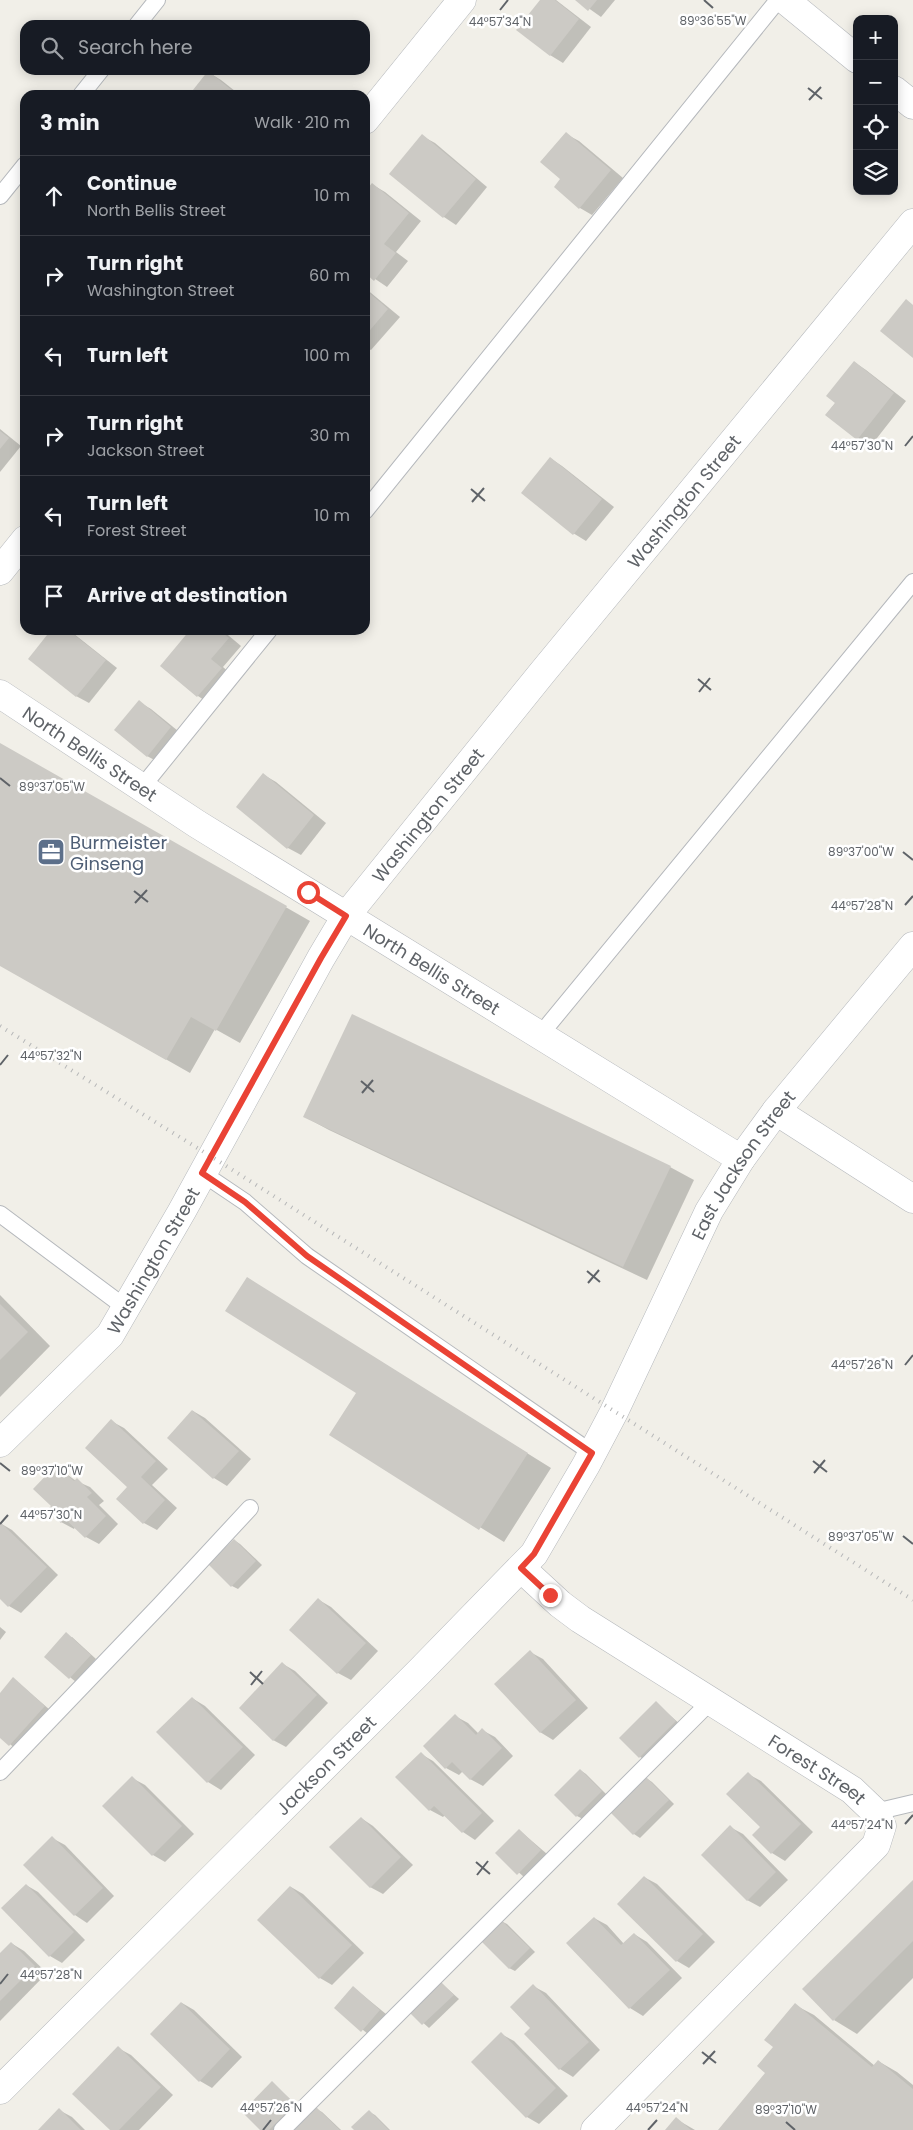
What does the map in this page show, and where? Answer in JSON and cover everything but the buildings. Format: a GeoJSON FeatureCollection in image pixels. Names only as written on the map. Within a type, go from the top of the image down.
{"type":"FeatureCollection","features":[{"type":"Feature","properties":{"kind":"street"},"geometry":{"type":"LineString","coordinates":[[370,114],[462,0]]}},
{"type":"Feature","properties":{"kind":"street"},"geometry":{"type":"LineString","coordinates":[[785,0],[853,56]]}},
{"type":"Feature","properties":{"kind":"street"},"geometry":{"type":"LineString","coordinates":[[898,93],[913,105]]}},
{"type":"Feature","properties":{"kind":"street","name":"Washington Street"},"geometry":{"type":"LineString","coordinates":[[0,1443],[110,1335],[346,916],[555,658],[913,223]]}},
{"type":"Feature","properties":{"kind":"street"},"geometry":{"type":"LineString","coordinates":[[0,571],[20,546]]}},
{"type":"Feature","properties":{"kind":"street","name":"North Bellis Street"},"geometry":{"type":"LineString","coordinates":[[0,694],[142,788],[741,1159]]}},
{"type":"Feature","properties":{"kind":"street","name":"East Jackson Street"},"geometry":{"type":"LineString","coordinates":[[614,1412],[709,1211],[741,1159],[776,1111],[913,946]]}},
{"type":"Feature","properties":{"kind":"street"},"geometry":{"type":"LineString","coordinates":[[776,1111],[913,1199]]}},
{"type":"Feature","properties":{"kind":"street","name":"Jackson Street"},"geometry":{"type":"LineString","coordinates":[[0,2090],[420,1671],[534,1554],[614,1412]]}},
{"type":"Feature","properties":{"kind":"street","name":"Forest Street"},"geometry":{"type":"LineString","coordinates":[[521,1568],[560,1604],[580,1619],[827,1773],[866,1801],[875,1812],[882,1826],[876,1845],[595,2130]]}},
{"type":"Feature","properties":{"kind":"lane"},"geometry":{"type":"LineString","coordinates":[[141,20],[157,0]]}},
{"type":"Feature","properties":{"kind":"lane"},"geometry":{"type":"LineString","coordinates":[[370,505],[778,0]]}},
{"type":"Feature","properties":{"kind":"lane"},"geometry":{"type":"LineString","coordinates":[[85,90],[97,75]]}},
{"type":"Feature","properties":{"kind":"lane"},"geometry":{"type":"LineString","coordinates":[[0,196],[20,171]]}},
{"type":"Feature","properties":{"kind":"lane"},"geometry":{"type":"LineString","coordinates":[[540,1035],[913,582]]}},
{"type":"Feature","properties":{"kind":"lane"},"geometry":{"type":"LineString","coordinates":[[142,788],[265,635]]}},
{"type":"Feature","properties":{"kind":"lane"},"geometry":{"type":"LineString","coordinates":[[202,1173],[245,1202],[307,1256],[592,1453]]}},
{"type":"Feature","properties":{"kind":"lane"},"geometry":{"type":"LineString","coordinates":[[0,1214],[126,1308]]}},
{"type":"Feature","properties":{"kind":"lane"},"geometry":{"type":"LineString","coordinates":[[0,1772],[250,1508]]}},
{"type":"Feature","properties":{"kind":"lane"},"geometry":{"type":"LineString","coordinates":[[282,2130],[712,1700]]}},
{"type":"Feature","properties":{"kind":"lane"},"geometry":{"type":"LineString","coordinates":[[875,1812],[913,1803]]}},
{"type":"Feature","properties":{"kind":"railway"},"geometry":{"type":"LineString","coordinates":[[0,1026],[212,1157],[913,1600]]}},
{"type":"Feature","properties":{"kind":"place","name":"Burmeister Ginseng"},"geometry":{"type":"Point","coordinates":[51,852]}},
{"type":"Feature","properties":{"kind":"route"},"geometry":{"type":"LineString","coordinates":[[308,892],[346,916],[334,934],[202,1173],[245,1202],[307,1256],[592,1453],[534,1554],[521,1568],[550,1595]]}}]}
